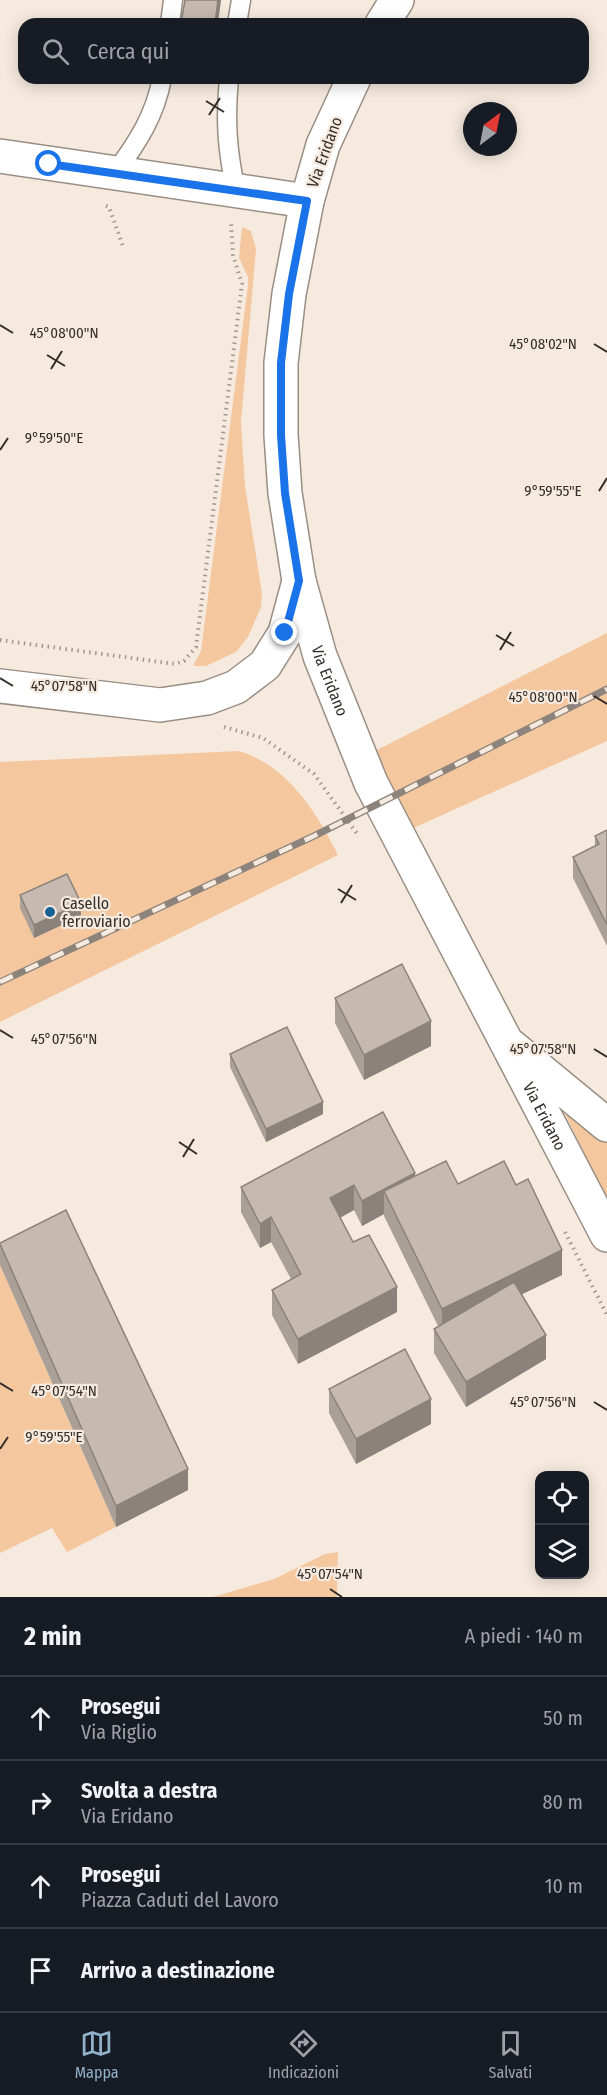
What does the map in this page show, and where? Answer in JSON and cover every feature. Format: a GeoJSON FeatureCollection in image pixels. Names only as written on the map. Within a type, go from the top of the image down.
{"type":"FeatureCollection","features":[{"type":"Feature","properties":{"kind":"main road"},"geometry":{"type":"LineString","coordinates":[[386,18],[398,0]]}},
{"type":"Feature","properties":{"kind":"main road","name":"Via Eridano"},"geometry":{"type":"LineString","coordinates":[[351,84],[323,145],[307,201],[289,294],[281,363],[281,435],[285,493],[299,581],[320,656],[372,783],[511,1046],[607,1235]]}},
{"type":"Feature","properties":{"kind":"main road"},"geometry":{"type":"LineString","coordinates":[[0,156],[307,201]]}},
{"type":"Feature","properties":{"kind":"main road"},"geometry":{"type":"LineString","coordinates":[[0,686],[160,705],[207,698],[236,687],[265,664],[285,633],[299,581]]}},
{"type":"Feature","properties":{"kind":"main road"},"geometry":{"type":"LineString","coordinates":[[511,1046],[607,1125]]}},
{"type":"Feature","properties":{"kind":"lane"},"geometry":{"type":"LineString","coordinates":[[171,18],[173,0]]}},
{"type":"Feature","properties":{"kind":"lane"},"geometry":{"type":"LineString","coordinates":[[238,18],[241,0]]}},
{"type":"Feature","properties":{"kind":"lane"},"geometry":{"type":"LineString","coordinates":[[115,173],[141,138],[157,104],[161,84]]}},
{"type":"Feature","properties":{"kind":"lane"},"geometry":{"type":"LineString","coordinates":[[229,84],[225,119],[227,149],[236,191]]}},
{"type":"Feature","properties":{"kind":"path"},"geometry":{"type":"LineString","coordinates":[[0,640],[175,664],[184,661],[196,647],[242,284],[233,255],[231,225],[236,191]]}},
{"type":"Feature","properties":{"kind":"path"},"geometry":{"type":"LineString","coordinates":[[100,206],[109,207],[124,249]]}},
{"type":"Feature","properties":{"kind":"path"},"geometry":{"type":"LineString","coordinates":[[213,724],[263,738],[314,774],[361,840]]}},
{"type":"Feature","properties":{"kind":"path"},"geometry":{"type":"LineString","coordinates":[[560,1221],[607,1315]]}},
{"type":"Feature","properties":{"kind":"shaded area"},"geometry":{"type":"Polygon","coordinates":[[[242,227],[251,231],[256,249],[241,422],[245,486],[262,593],[261,607],[248,637],[236,652],[206,666],[193,666],[201,651],[248,285],[248,277],[239,258],[242,227]]]}},
{"type":"Feature","properties":{"kind":"shaded area"},"geometry":{"type":"Polygon","coordinates":[[[607,633],[607,741],[391,838],[375,751],[607,633]]]}},
{"type":"Feature","properties":{"kind":"shaded area"},"geometry":{"type":"Polygon","coordinates":[[[239,751],[256,758],[286,779],[321,823],[338,855],[0,1022],[0,762],[239,751]]]}},
{"type":"Feature","properties":{"kind":"shaded area"},"geometry":{"type":"Polygon","coordinates":[[[565,1114],[607,1143],[607,1199],[565,1114]]]}},
{"type":"Feature","properties":{"kind":"shaded area"},"geometry":{"type":"Polygon","coordinates":[[[0,1265],[116,1527],[67,1552],[52,1528],[0,1553],[0,1265]]]}},
{"type":"Feature","properties":{"kind":"shaded area"},"geometry":{"type":"Polygon","coordinates":[[[338,1552],[337,1597],[213,1597],[274,1579],[325,1554],[338,1552]]]}},
{"type":"Feature","properties":{"kind":"building"},"geometry":{"type":"Polygon","coordinates":[[[185,0],[218,0],[216,18],[182,18],[185,0]]]}},
{"type":"Feature","properties":{"kind":"building"},"geometry":{"type":"Polygon","coordinates":[[[607,830],[607,925],[573,857],[599,844],[595,836],[607,830]]]}},
{"type":"Feature","properties":{"kind":"building"},"geometry":{"type":"Polygon","coordinates":[[[67,874],[81,903],[34,925],[20,895],[67,874]]]}},
{"type":"Feature","properties":{"kind":"building"},"geometry":{"type":"Polygon","coordinates":[[[402,964],[431,1021],[364,1055],[335,998],[402,964]]]}},
{"type":"Feature","properties":{"kind":"building"},"geometry":{"type":"Polygon","coordinates":[[[287,1027],[323,1102],[266,1129],[230,1054],[287,1027]]]}},
{"type":"Feature","properties":{"kind":"building"},"geometry":{"type":"Polygon","coordinates":[[[383,1112],[415,1173],[362,1201],[354,1185],[330,1198],[353,1242],[369,1235],[397,1287],[298,1339],[272,1290],[301,1274],[271,1217],[260,1224],[241,1187],[383,1112]]]}},
{"type":"Feature","properties":{"kind":"building"},"geometry":{"type":"Polygon","coordinates":[[[446,1161],[458,1184],[504,1161],[516,1185],[528,1179],[562,1250],[442,1309],[384,1191],[446,1161]]]}},
{"type":"Feature","properties":{"kind":"building"},"geometry":{"type":"Polygon","coordinates":[[[66,1210],[188,1469],[116,1506],[0,1244],[66,1210]]]}},
{"type":"Feature","properties":{"kind":"building"},"geometry":{"type":"Polygon","coordinates":[[[514,1282],[546,1335],[466,1382],[434,1329],[514,1282]]]}},
{"type":"Feature","properties":{"kind":"building"},"geometry":{"type":"Polygon","coordinates":[[[405,1349],[431,1399],[356,1439],[329,1389],[405,1349]]]}},
{"type":"Feature","properties":{"kind":"railway"},"geometry":{"type":"LineString","coordinates":[[0,982],[314,836],[607,689]]}},
{"type":"Feature","properties":{"kind":"place","name":"Casello ferroviario"},"geometry":{"type":"Point","coordinates":[50,912]}},
{"type":"Feature","properties":{"kind":"route"},"geometry":{"type":"LineString","coordinates":[[49,164],[307,201],[289,294],[281,363],[281,435],[285,493],[299,581],[285,633]]}}]}
